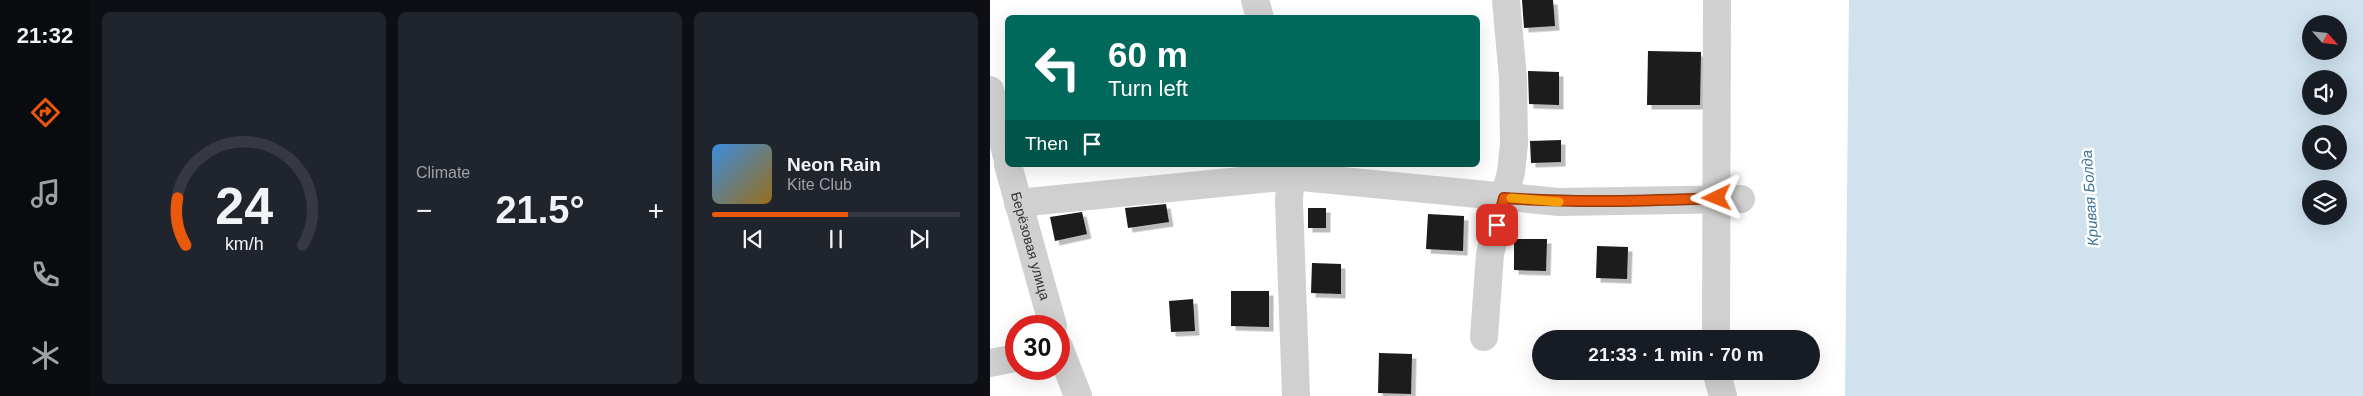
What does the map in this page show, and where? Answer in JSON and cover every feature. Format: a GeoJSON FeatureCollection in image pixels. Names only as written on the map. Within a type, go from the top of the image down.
{"type":"FeatureCollection","features":[{"type":"Feature","properties":{"kind":"street"},"geometry":{"type":"LineString","coordinates":[[1255,0],[1259,15]]}},
{"type":"Feature","properties":{"kind":"street"},"geometry":{"type":"LineString","coordinates":[[1484,336],[1490,254],[1504,198],[1514,144],[1513,78],[1506,0]]}},
{"type":"Feature","properties":{"kind":"street"},"geometry":{"type":"LineString","coordinates":[[1717,330],[1729,199],[1718,0]]}},
{"type":"Feature","properties":{"kind":"street","name":"Берёзовая улица"},"geometry":{"type":"LineString","coordinates":[[990,93],[1005,151]]}},
{"type":"Feature","properties":{"kind":"street","name":"Берёзовая улица"},"geometry":{"type":"LineString","coordinates":[[1009,167],[1050,315]]}},
{"type":"Feature","properties":{"kind":"street"},"geometry":{"type":"LineString","coordinates":[[1291,170],[1289,202],[1296,396]]}},
{"type":"Feature","properties":{"kind":"street"},"geometry":{"type":"LineString","coordinates":[[1018,203],[1291,170],[1504,198],[1608,202],[1729,199]]}},
{"type":"Feature","properties":{"kind":"street"},"geometry":{"type":"LineString","coordinates":[[990,363],[1005,360]]}},
{"type":"Feature","properties":{"kind":"street"},"geometry":{"type":"LineString","coordinates":[[1070,376],[1078,396]]}},
{"type":"Feature","properties":{"kind":"street"},"geometry":{"type":"LineString","coordinates":[[1719,380],[1723,396]]}},
{"type":"Feature","properties":{"kind":"water","name":"Кривая Болда"},"geometry":{"type":"Polygon","coordinates":[[[1849,0],[2363,0],[2363,396],[1845,396],[1849,0]]]}},
{"type":"Feature","properties":{"kind":"building"},"geometry":{"type":"Polygon","coordinates":[[[1522,0],[1553,0],[1555,26],[1524,28],[1522,0]]]}},
{"type":"Feature","properties":{"kind":"building"},"geometry":{"type":"Polygon","coordinates":[[[1648,51],[1701,52],[1700,105],[1647,105],[1648,51]]]}},
{"type":"Feature","properties":{"kind":"building"},"geometry":{"type":"Polygon","coordinates":[[[1528,71],[1559,72],[1559,105],[1529,104],[1528,71]]]}},
{"type":"Feature","properties":{"kind":"building"},"geometry":{"type":"Polygon","coordinates":[[[1561,140],[1561,162],[1531,163],[1530,141],[1561,140]]]}},
{"type":"Feature","properties":{"kind":"building"},"geometry":{"type":"Polygon","coordinates":[[[1166,204],[1169,222],[1128,228],[1125,208],[1166,204]]]}},
{"type":"Feature","properties":{"kind":"building"},"geometry":{"type":"Polygon","coordinates":[[[1308,208],[1326,208],[1326,228],[1308,228],[1308,208]]]}},
{"type":"Feature","properties":{"kind":"building"},"geometry":{"type":"Polygon","coordinates":[[[1082,212],[1087,234],[1055,241],[1050,217],[1082,212]]]}},
{"type":"Feature","properties":{"kind":"building"},"geometry":{"type":"Polygon","coordinates":[[[1428,214],[1464,216],[1463,251],[1426,249],[1428,214]]]}},
{"type":"Feature","properties":{"kind":"building"},"geometry":{"type":"Polygon","coordinates":[[[1514,239],[1547,239],[1546,271],[1514,270],[1514,239]]]}},
{"type":"Feature","properties":{"kind":"building"},"geometry":{"type":"Polygon","coordinates":[[[1597,246],[1628,247],[1627,279],[1596,278],[1597,246]]]}},
{"type":"Feature","properties":{"kind":"building"},"geometry":{"type":"Polygon","coordinates":[[[1312,263],[1341,264],[1341,294],[1311,293],[1312,263]]]}},
{"type":"Feature","properties":{"kind":"building"},"geometry":{"type":"Polygon","coordinates":[[[1231,291],[1269,291],[1269,327],[1231,326],[1231,291]]]}},
{"type":"Feature","properties":{"kind":"building"},"geometry":{"type":"Polygon","coordinates":[[[1193,299],[1195,331],[1171,332],[1169,301],[1193,299]]]}},
{"type":"Feature","properties":{"kind":"building"},"geometry":{"type":"Polygon","coordinates":[[[1379,353],[1412,354],[1411,394],[1378,393],[1379,353]]]}},
{"type":"Feature","properties":{"kind":"slow traffic"},"geometry":{"type":"LineString","coordinates":[[1511,198],[1559,202]]}},
{"type":"Feature","properties":{"kind":"route"},"geometry":{"type":"LineString","coordinates":[[1497,225],[1504,198],[1559,202],[1617,202],[1717,198]]}}]}
